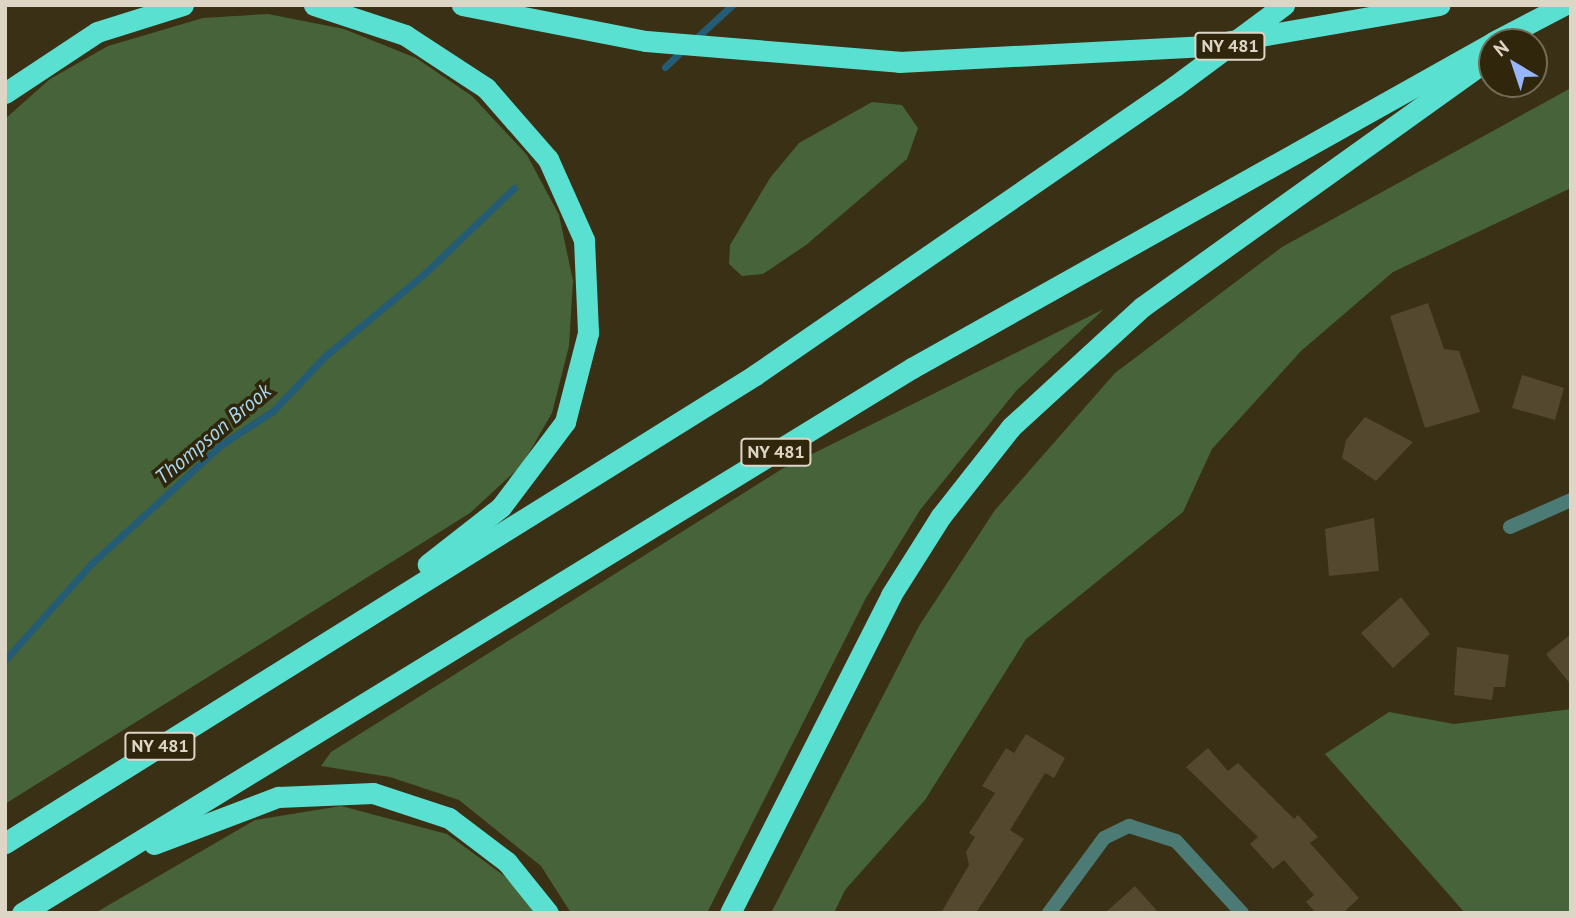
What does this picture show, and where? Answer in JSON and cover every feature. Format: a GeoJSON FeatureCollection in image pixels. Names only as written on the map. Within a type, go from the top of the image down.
{"type":"FeatureCollection","features":[{"type":"Feature","properties":{"kind":"highway"},"geometry":{"type":"LineString","coordinates":[[5,93],[97,32],[183,5]]}},
{"type":"Feature","properties":{"kind":"highway"},"geometry":{"type":"LineString","coordinates":[[314,5],[370,20],[420,43],[512,113],[548,159],[574,208],[590,291],[581,375],[565,422],[539,464],[474,530],[314,649]]}},
{"type":"Feature","properties":{"kind":"highway"},"geometry":{"type":"LineString","coordinates":[[462,5],[598,34],[743,53],[899,62],[1097,56],[1254,40],[1439,5]]}},
{"type":"Feature","properties":{"kind":"highway","name":"NY 481"},"geometry":{"type":"LineString","coordinates":[[5,843],[766,368],[1175,86],[1284,5]]}},
{"type":"Feature","properties":{"kind":"highway"},"geometry":{"type":"LineString","coordinates":[[1531,28],[1562,7]]}},
{"type":"Feature","properties":{"kind":"highway","name":"NY 481"},"geometry":{"type":"LineString","coordinates":[[1521,28],[1562,7]]}},
{"type":"Feature","properties":{"kind":"highway","name":"NY 481"},"geometry":{"type":"LineString","coordinates":[[22,913],[948,347],[1478,50]]}},
{"type":"Feature","properties":{"kind":"highway"},"geometry":{"type":"LineString","coordinates":[[730,913],[891,595],[941,516],[1011,427],[1142,307],[1478,66]]}},
{"type":"Feature","properties":{"kind":"highway"},"geometry":{"type":"LineString","coordinates":[[72,881],[278,797],[361,793],[449,818],[507,862],[548,913]]}},
{"type":"Feature","properties":{"kind":"street"},"geometry":{"type":"LineString","coordinates":[[1510,527],[1571,500]]}},
{"type":"Feature","properties":{"kind":"street"},"geometry":{"type":"LineString","coordinates":[[1049,913],[1104,838],[1129,825],[1147,826],[1175,841],[1242,913]]}},
{"type":"Feature","properties":{"kind":"green space"},"geometry":{"type":"Polygon","coordinates":[[[268,14],[344,29],[416,58],[472,96],[527,155],[559,215],[573,281],[569,346],[552,413],[522,465],[470,513],[5,804],[5,119],[50,79],[108,46],[203,18],[268,14]]]}},
{"type":"Feature","properties":{"kind":"green space"},"geometry":{"type":"Polygon","coordinates":[[[1571,88],[1571,188],[1393,272],[1301,351],[1212,449],[1183,512],[1026,639],[925,800],[845,890],[834,913],[771,913],[919,626],[995,510],[1115,373],[1282,247],[1571,88]]]}},
{"type":"Feature","properties":{"kind":"green space"},"geometry":{"type":"Polygon","coordinates":[[[872,102],[902,105],[918,128],[907,159],[806,245],[763,274],[742,276],[729,264],[730,245],[770,178],[799,143],[872,102]]]}},
{"type":"Feature","properties":{"kind":"green space"},"geometry":{"type":"Polygon","coordinates":[[[1104,309],[1016,391],[920,510],[866,598],[707,913],[571,913],[541,866],[459,800],[390,777],[321,766],[331,752],[782,469],[1104,309]]]}},
{"type":"Feature","properties":{"kind":"green space"},"geometry":{"type":"Polygon","coordinates":[[[1571,709],[1571,913],[1465,913],[1325,754],[1389,712],[1454,724],[1571,709]]]}},
{"type":"Feature","properties":{"kind":"green space"},"geometry":{"type":"Polygon","coordinates":[[[341,806],[447,834],[510,880],[535,913],[95,913],[255,820],[341,806]]]}},
{"type":"Feature","properties":{"kind":"building"},"geometry":{"type":"Polygon","coordinates":[[[1428,303],[1444,349],[1459,351],[1480,412],[1425,428],[1390,316],[1428,303]]]}},
{"type":"Feature","properties":{"kind":"building"},"geometry":{"type":"Polygon","coordinates":[[[1522,375],[1564,388],[1555,420],[1512,408],[1522,375]]]}},
{"type":"Feature","properties":{"kind":"building"},"geometry":{"type":"Polygon","coordinates":[[[1365,417],[1413,442],[1376,481],[1342,458],[1346,440],[1365,417]]]}},
{"type":"Feature","properties":{"kind":"building"},"geometry":{"type":"Polygon","coordinates":[[[1374,518],[1379,571],[1329,576],[1325,529],[1374,518]]]}},
{"type":"Feature","properties":{"kind":"building"},"geometry":{"type":"Polygon","coordinates":[[[1401,597],[1430,634],[1393,668],[1361,633],[1401,597]]]}},
{"type":"Feature","properties":{"kind":"building"},"geometry":{"type":"Polygon","coordinates":[[[1571,634],[1571,685],[1546,654],[1571,634]]]}},
{"type":"Feature","properties":{"kind":"building"},"geometry":{"type":"Polygon","coordinates":[[[1457,647],[1509,655],[1505,687],[1494,687],[1492,700],[1454,695],[1457,647]]]}},
{"type":"Feature","properties":{"kind":"building"},"geometry":{"type":"Polygon","coordinates":[[[1026,734],[1065,758],[1054,778],[1045,773],[1010,830],[1024,839],[976,913],[941,913],[969,865],[966,852],[975,837],[969,833],[995,793],[982,786],[1006,748],[1014,753],[1026,734]]]}},
{"type":"Feature","properties":{"kind":"building"},"geometry":{"type":"Polygon","coordinates":[[[1208,748],[1228,771],[1238,763],[1294,819],[1298,815],[1318,837],[1310,843],[1359,898],[1343,913],[1316,913],[1306,902],[1314,895],[1284,860],[1273,869],[1250,844],[1258,837],[1186,767],[1208,748]]]}},
{"type":"Feature","properties":{"kind":"building"},"geometry":{"type":"Polygon","coordinates":[[[1135,886],[1159,913],[1105,913],[1135,886]]]}},
{"type":"Feature","properties":{"kind":"waterway","name":"Thompson Brook"},"geometry":{"type":"LineString","coordinates":[[694,40],[732,5]]}},
{"type":"Feature","properties":{"kind":"waterway","name":"Thompson Brook"},"geometry":{"type":"LineString","coordinates":[[665,67],[685,48]]}},
{"type":"Feature","properties":{"kind":"waterway","name":"Thompson Brook"},"geometry":{"type":"LineString","coordinates":[[5,660],[91,564],[221,445],[273,411],[324,357],[425,273],[514,188]]}}]}
